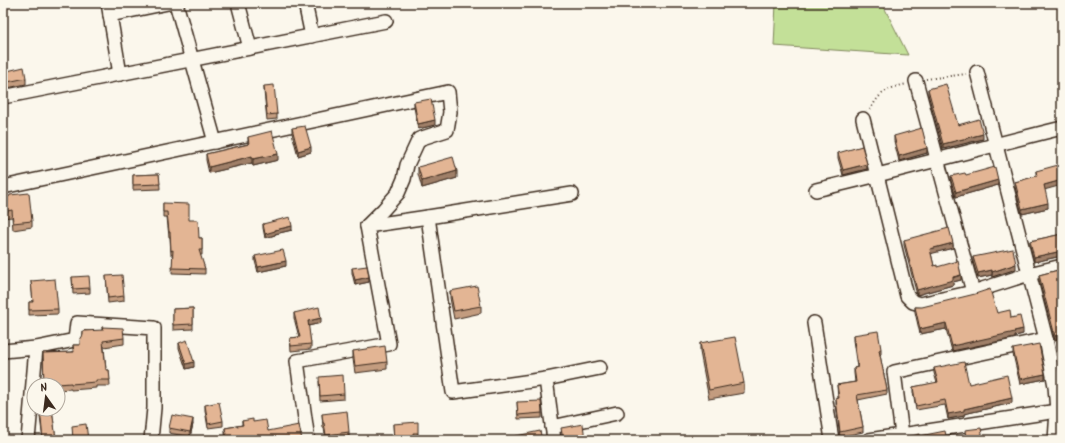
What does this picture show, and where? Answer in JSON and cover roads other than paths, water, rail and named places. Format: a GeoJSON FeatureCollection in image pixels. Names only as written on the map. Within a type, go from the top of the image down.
{"type":"FeatureCollection","features":[{"type":"Feature","properties":{"kind":"street"},"geometry":{"type":"LineString","coordinates":[[120,74],[109,9],[168,3]]}},
{"type":"Feature","properties":{"kind":"street"},"geometry":{"type":"LineString","coordinates":[[176,3],[215,142]]}},
{"type":"Feature","properties":{"kind":"street"},"geometry":{"type":"LineString","coordinates":[[238,3],[250,48]]}},
{"type":"Feature","properties":{"kind":"street"},"geometry":{"type":"LineString","coordinates":[[305,3],[312,36]]}},
{"type":"Feature","properties":{"kind":"street"},"geometry":{"type":"LineString","coordinates":[[3,97],[386,21]]}},
{"type":"Feature","properties":{"kind":"street"},"geometry":{"type":"LineString","coordinates":[[977,72],[1046,339],[1055,386],[1058,412],[1055,440]]}},
{"type":"Feature","properties":{"kind":"street"},"geometry":{"type":"LineString","coordinates":[[916,81],[973,292]]}},
{"type":"Feature","properties":{"kind":"street"},"geometry":{"type":"LineString","coordinates":[[3,187],[448,92],[450,112],[447,130],[419,139],[407,165],[404,179],[398,193],[367,226]]}},
{"type":"Feature","properties":{"kind":"street"},"geometry":{"type":"LineString","coordinates":[[864,119],[907,296],[913,302],[920,304],[973,292],[1029,274],[1062,266]]}},
{"type":"Feature","properties":{"kind":"street"},"geometry":{"type":"LineString","coordinates":[[816,190],[938,161],[996,144],[1062,128]]}},
{"type":"Feature","properties":{"kind":"street"},"geometry":{"type":"LineString","coordinates":[[367,226],[572,194]]}},
{"type":"Feature","properties":{"kind":"street"},"geometry":{"type":"LineString","coordinates":[[428,217],[453,392],[546,379],[600,368]]}},
{"type":"Feature","properties":{"kind":"street"},"geometry":{"type":"LineString","coordinates":[[308,440],[297,361],[389,344],[367,226]]}},
{"type":"Feature","properties":{"kind":"street"},"geometry":{"type":"LineString","coordinates":[[3,351],[36,348],[75,340],[77,323],[154,328],[154,408],[151,440]]}},
{"type":"Feature","properties":{"kind":"street"},"geometry":{"type":"LineString","coordinates":[[814,323],[830,440]]}},
{"type":"Feature","properties":{"kind":"street"},"geometry":{"type":"LineString","coordinates":[[902,435],[894,372],[1046,339]]}},
{"type":"Feature","properties":{"kind":"street"},"geometry":{"type":"LineString","coordinates":[[28,440],[36,348]]}},
{"type":"Feature","properties":{"kind":"street"},"geometry":{"type":"LineString","coordinates":[[546,379],[553,434],[617,413]]}},
{"type":"Feature","properties":{"kind":"street"},"geometry":{"type":"LineString","coordinates":[[869,440],[1058,412]]}}]}
